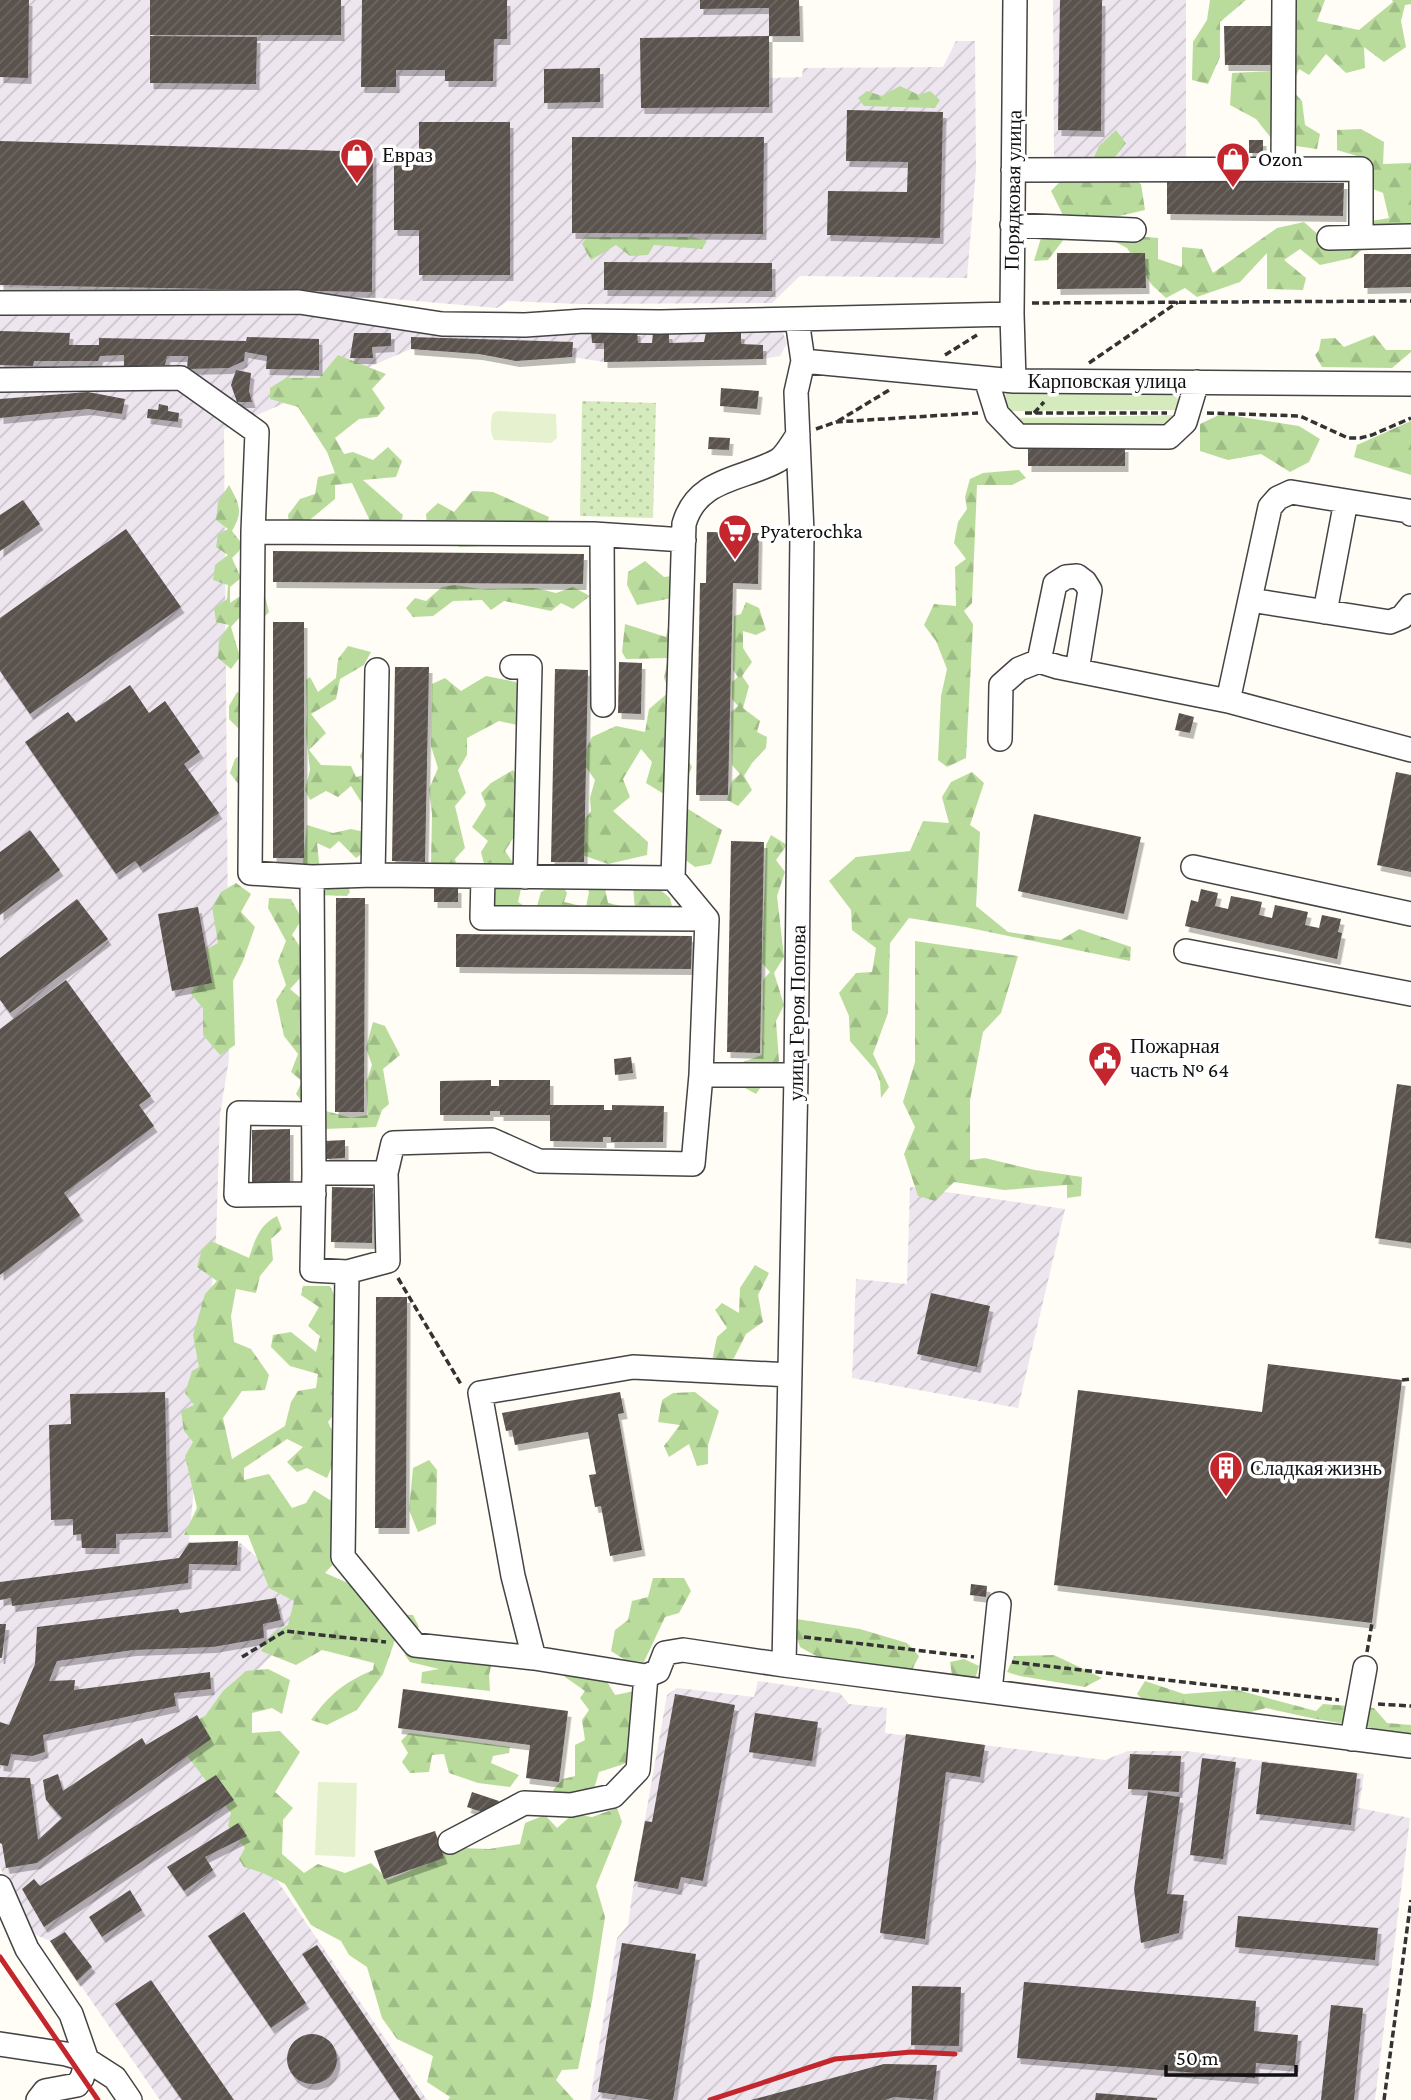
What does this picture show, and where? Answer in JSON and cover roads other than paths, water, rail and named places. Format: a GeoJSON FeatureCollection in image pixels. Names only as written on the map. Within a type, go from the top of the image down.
{"type":"FeatureCollection","features":[{"type":"Feature","properties":{"kind":"street","name":"Порядковая улица"},"geometry":{"type":"LineString","coordinates":[[1014,381],[1012,225],[1015,0]]}},
{"type":"Feature","properties":{"kind":"street"},"geometry":{"type":"LineString","coordinates":[[1283,169],[1284,0]]}},
{"type":"Feature","properties":{"kind":"street"},"geometry":{"type":"LineString","coordinates":[[1013,170],[1361,169],[1361,237]]}},
{"type":"Feature","properties":{"kind":"street"},"geometry":{"type":"LineString","coordinates":[[1012,225],[1134,230]]}},
{"type":"Feature","properties":{"kind":"street"},"geometry":{"type":"LineString","coordinates":[[1329,238],[1411,236]]}},
{"type":"Feature","properties":{"kind":"street"},"geometry":{"type":"LineString","coordinates":[[0,303],[299,302],[442,324],[525,325],[584,321],[797,320],[1012,314]]}},
{"type":"Feature","properties":{"kind":"street","name":"улица Героя Попова"},"geometry":{"type":"LineString","coordinates":[[784,1665],[796,1076],[802,533],[796,392],[803,361],[797,320]]}},
{"type":"Feature","properties":{"kind":"street","name":"Карповская улица"},"geometry":{"type":"LineString","coordinates":[[803,361],[1014,381],[1411,383]]}},
{"type":"Feature","properties":{"kind":"street"},"geometry":{"type":"LineString","coordinates":[[0,380],[181,378],[257,432],[253,532],[250,873],[312,877],[373,875],[673,878]]}},
{"type":"Feature","properties":{"kind":"street"},"geometry":{"type":"LineString","coordinates":[[986,379],[997,414],[1018,436],[1169,437],[1185,422],[1197,382]]}},
{"type":"Feature","properties":{"kind":"street"},"geometry":{"type":"LineString","coordinates":[[312,877],[312,1270],[347,1272],[388,1261],[386,1173],[393,1143],[492,1140],[539,1161],[693,1164],[701,1075],[707,919],[673,878],[684,524],[688,510],[702,495],[719,483],[780,460],[798,435]]}},
{"type":"Feature","properties":{"kind":"street"},"geometry":{"type":"LineString","coordinates":[[1228,701],[1270,507],[1278,498],[1291,492],[1408,511],[1411,514]]}},
{"type":"Feature","properties":{"kind":"street"},"geometry":{"type":"LineString","coordinates":[[1325,612],[1346,500]]}},
{"type":"Feature","properties":{"kind":"street"},"geometry":{"type":"LineString","coordinates":[[253,532],[602,535],[684,540]]}},
{"type":"Feature","properties":{"kind":"street"},"geometry":{"type":"LineString","coordinates":[[602,535],[603,705]]}},
{"type":"Feature","properties":{"kind":"street"},"geometry":{"type":"LineString","coordinates":[[1039,661],[1055,584],[1066,577],[1077,576],[1090,590],[1077,671]]}},
{"type":"Feature","properties":{"kind":"street"},"geometry":{"type":"LineString","coordinates":[[1250,600],[1391,622],[1402,617],[1411,606]]}},
{"type":"Feature","properties":{"kind":"street"},"geometry":{"type":"LineString","coordinates":[[1000,739],[1001,685],[1019,669],[1039,661],[1228,701],[1411,750]]}},
{"type":"Feature","properties":{"kind":"street"},"geometry":{"type":"LineString","coordinates":[[512,667],[530,667],[525,877]]}},
{"type":"Feature","properties":{"kind":"street"},"geometry":{"type":"LineString","coordinates":[[373,875],[377,670]]}},
{"type":"Feature","properties":{"kind":"street"},"geometry":{"type":"LineString","coordinates":[[1193,867],[1411,914]]}},
{"type":"Feature","properties":{"kind":"street"},"geometry":{"type":"LineString","coordinates":[[483,877],[482,918],[707,919]]}},
{"type":"Feature","properties":{"kind":"street"},"geometry":{"type":"LineString","coordinates":[[1186,951],[1411,994]]}},
{"type":"Feature","properties":{"kind":"street"},"geometry":{"type":"LineString","coordinates":[[701,1075],[796,1076]]}},
{"type":"Feature","properties":{"kind":"street"},"geometry":{"type":"LineString","coordinates":[[313,1114],[239,1113],[236,1195],[386,1173]]}},
{"type":"Feature","properties":{"kind":"street"},"geometry":{"type":"LineString","coordinates":[[347,1272],[343,1558],[415,1645],[534,1658],[646,1676],[658,1671],[665,1654],[683,1650],[1411,1746]]}},
{"type":"Feature","properties":{"kind":"street"},"geometry":{"type":"LineString","coordinates":[[534,1658],[513,1576],[481,1393],[633,1367],[790,1375]]}},
{"type":"Feature","properties":{"kind":"street"},"geometry":{"type":"LineString","coordinates":[[990,1691],[999,1604]]}},
{"type":"Feature","properties":{"kind":"street"},"geometry":{"type":"LineString","coordinates":[[1352,1739],[1365,1668]]}},
{"type":"Feature","properties":{"kind":"street"},"geometry":{"type":"LineString","coordinates":[[450,1842],[524,1803],[571,1805],[613,1796],[638,1770],[646,1676]]}},
{"type":"Feature","properties":{"kind":"street"},"geometry":{"type":"LineString","coordinates":[[0,1887],[27,1949],[71,2014],[87,2060],[77,2085],[45,2091],[38,2100]]}},
{"type":"Feature","properties":{"kind":"street"},"geometry":{"type":"LineString","coordinates":[[0,2044],[66,2053],[87,2060],[115,2078],[130,2100]]}},
{"type":"Feature","properties":{"kind":"railway"},"geometry":{"type":"LineString","coordinates":[[0,1957],[98,2100]]}},
{"type":"Feature","properties":{"kind":"railway"},"geometry":{"type":"LineString","coordinates":[[710,2100],[835,2059],[911,2052],[955,2054]]}},
{"type":"Feature","properties":{"kind":"place","name":"Евраз"},"geometry":{"type":"Point","coordinates":[357,185]}},
{"type":"Feature","properties":{"kind":"place","name":"Ozon"},"geometry":{"type":"Point","coordinates":[1233,189]}},
{"type":"Feature","properties":{"kind":"place","name":"Pyaterochka"},"geometry":{"type":"Point","coordinates":[735,561]}},
{"type":"Feature","properties":{"kind":"place","name":"Пожарная часть № 64"},"geometry":{"type":"Point","coordinates":[1105,1088]}},
{"type":"Feature","properties":{"kind":"place","name":"Сладкая жизнь"},"geometry":{"type":"Point","coordinates":[1226,1498]}}]}
